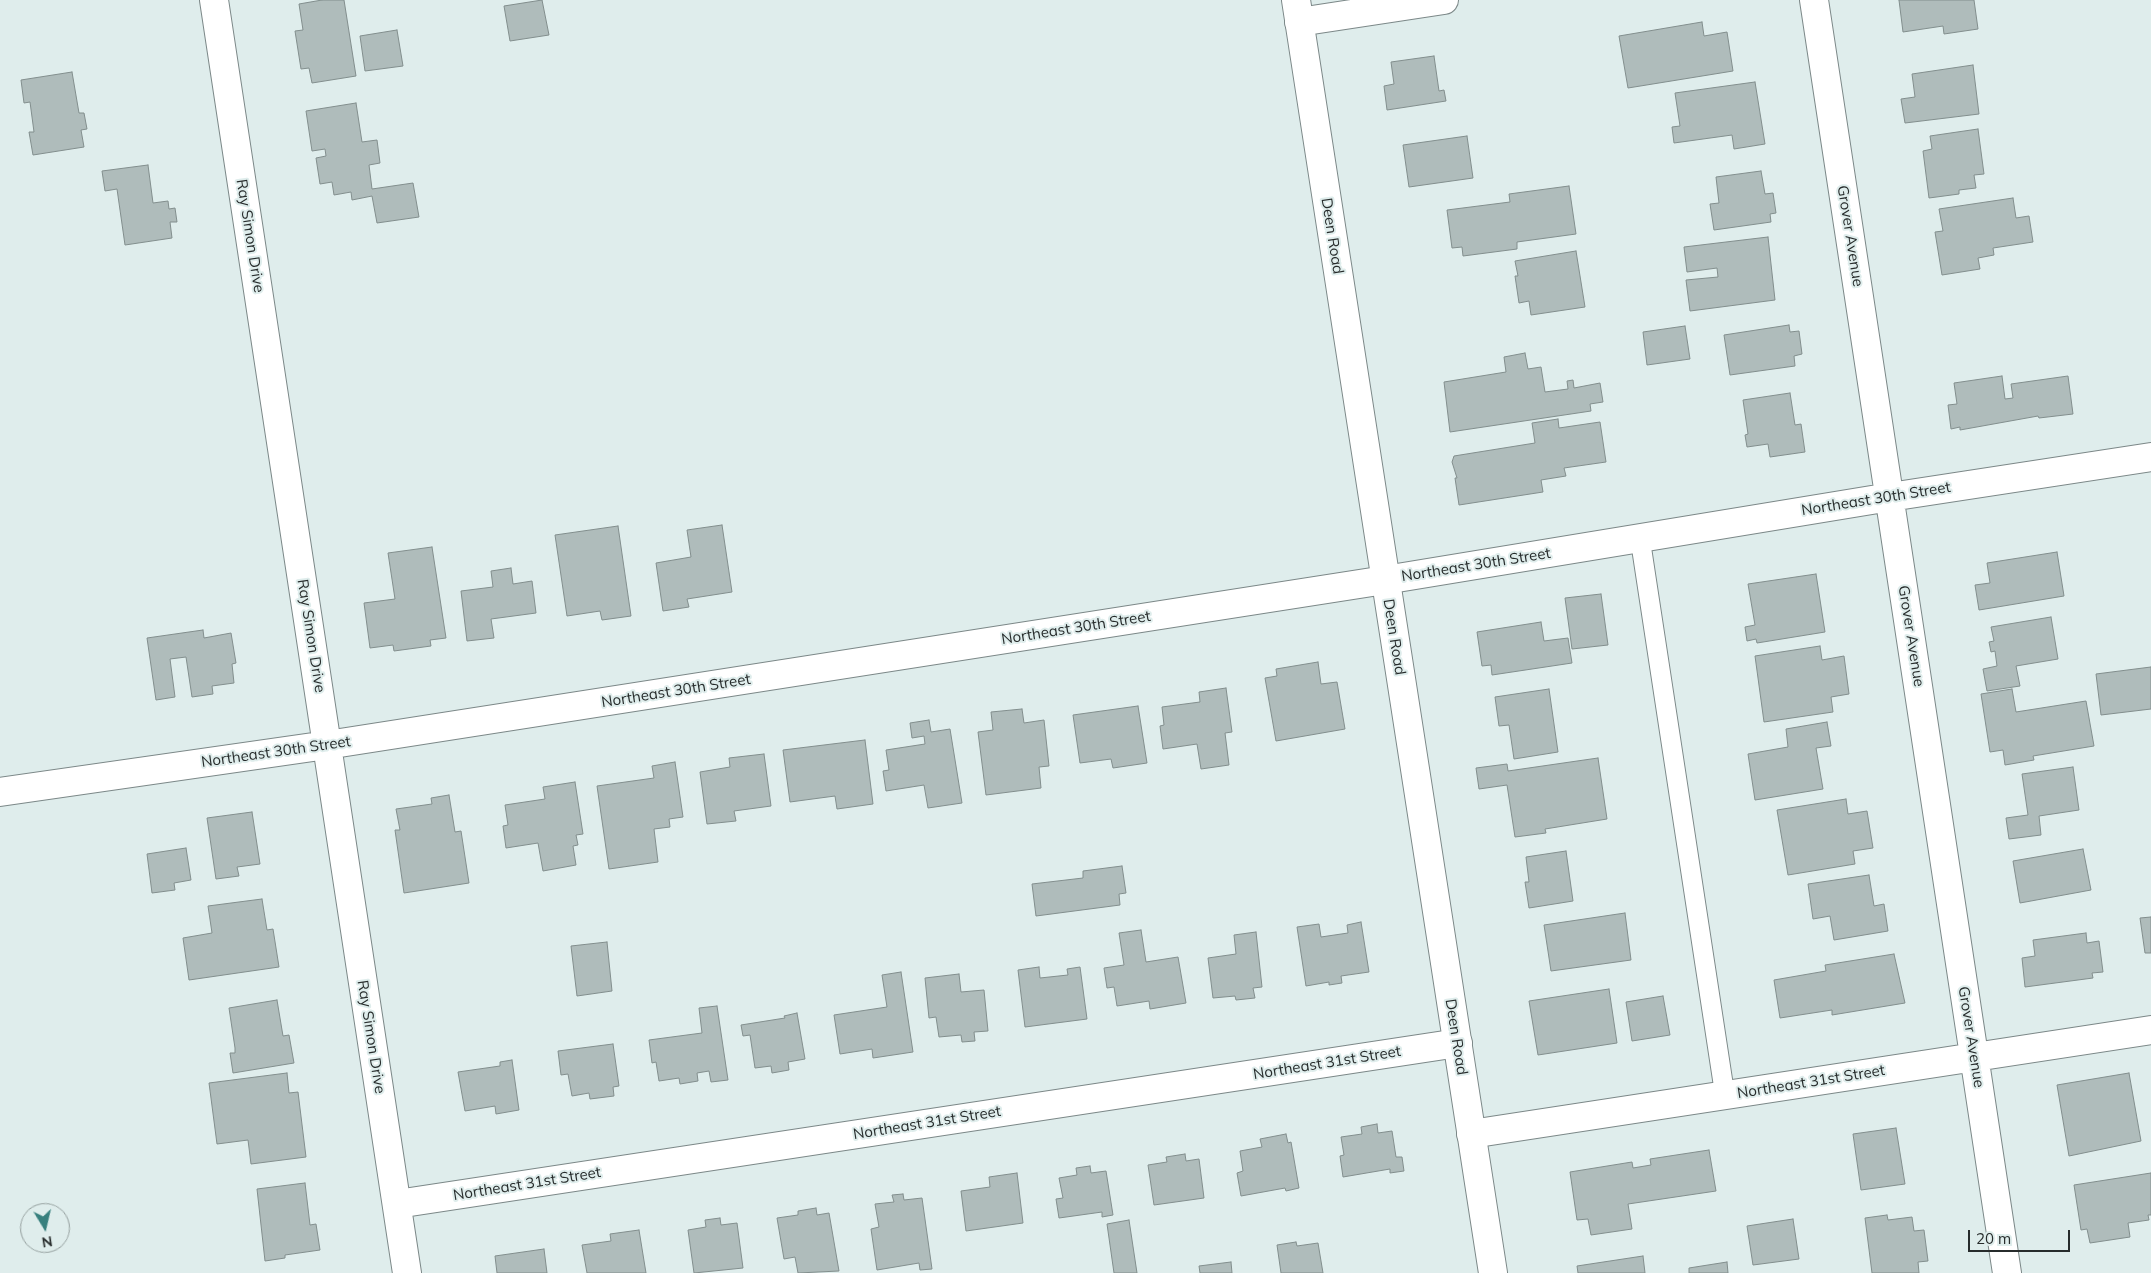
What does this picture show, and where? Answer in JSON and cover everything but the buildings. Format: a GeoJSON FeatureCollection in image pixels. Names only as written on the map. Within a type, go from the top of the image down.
{"type":"FeatureCollection","features":[{"type":"Feature","properties":{"kind":"street","name":"Ray Simon Drive"},"geometry":{"type":"LineString","coordinates":[[214,0],[407,1273]]}},
{"type":"Feature","properties":{"kind":"street"},"geometry":{"type":"LineString","coordinates":[[1298,11],[1444,0]]}},
{"type":"Feature","properties":{"kind":"street","name":"Grover Avenue"},"geometry":{"type":"LineString","coordinates":[[1814,0],[2007,1273]]}},
{"type":"Feature","properties":{"kind":"street","name":"Deen Road"},"geometry":{"type":"LineString","coordinates":[[1298,11],[1493,1273]]}},
{"type":"Feature","properties":{"kind":"street","name":"Northeast 30th Street"},"geometry":{"type":"LineString","coordinates":[[0,792],[327,745],[1385,580],[1890,497],[2151,457]]}},
{"type":"Feature","properties":{"kind":"street","name":"Northeast 31st Street"},"geometry":{"type":"LineString","coordinates":[[1472,1134],[2151,1030]]}},
{"type":"Feature","properties":{"kind":"street","name":"Northeast 31st Street"},"geometry":{"type":"LineString","coordinates":[[397,1204],[1458,1043]]}},
{"type":"Feature","properties":{"kind":"lane"},"geometry":{"type":"LineString","coordinates":[[1640,538],[1725,1096]]}}]}
